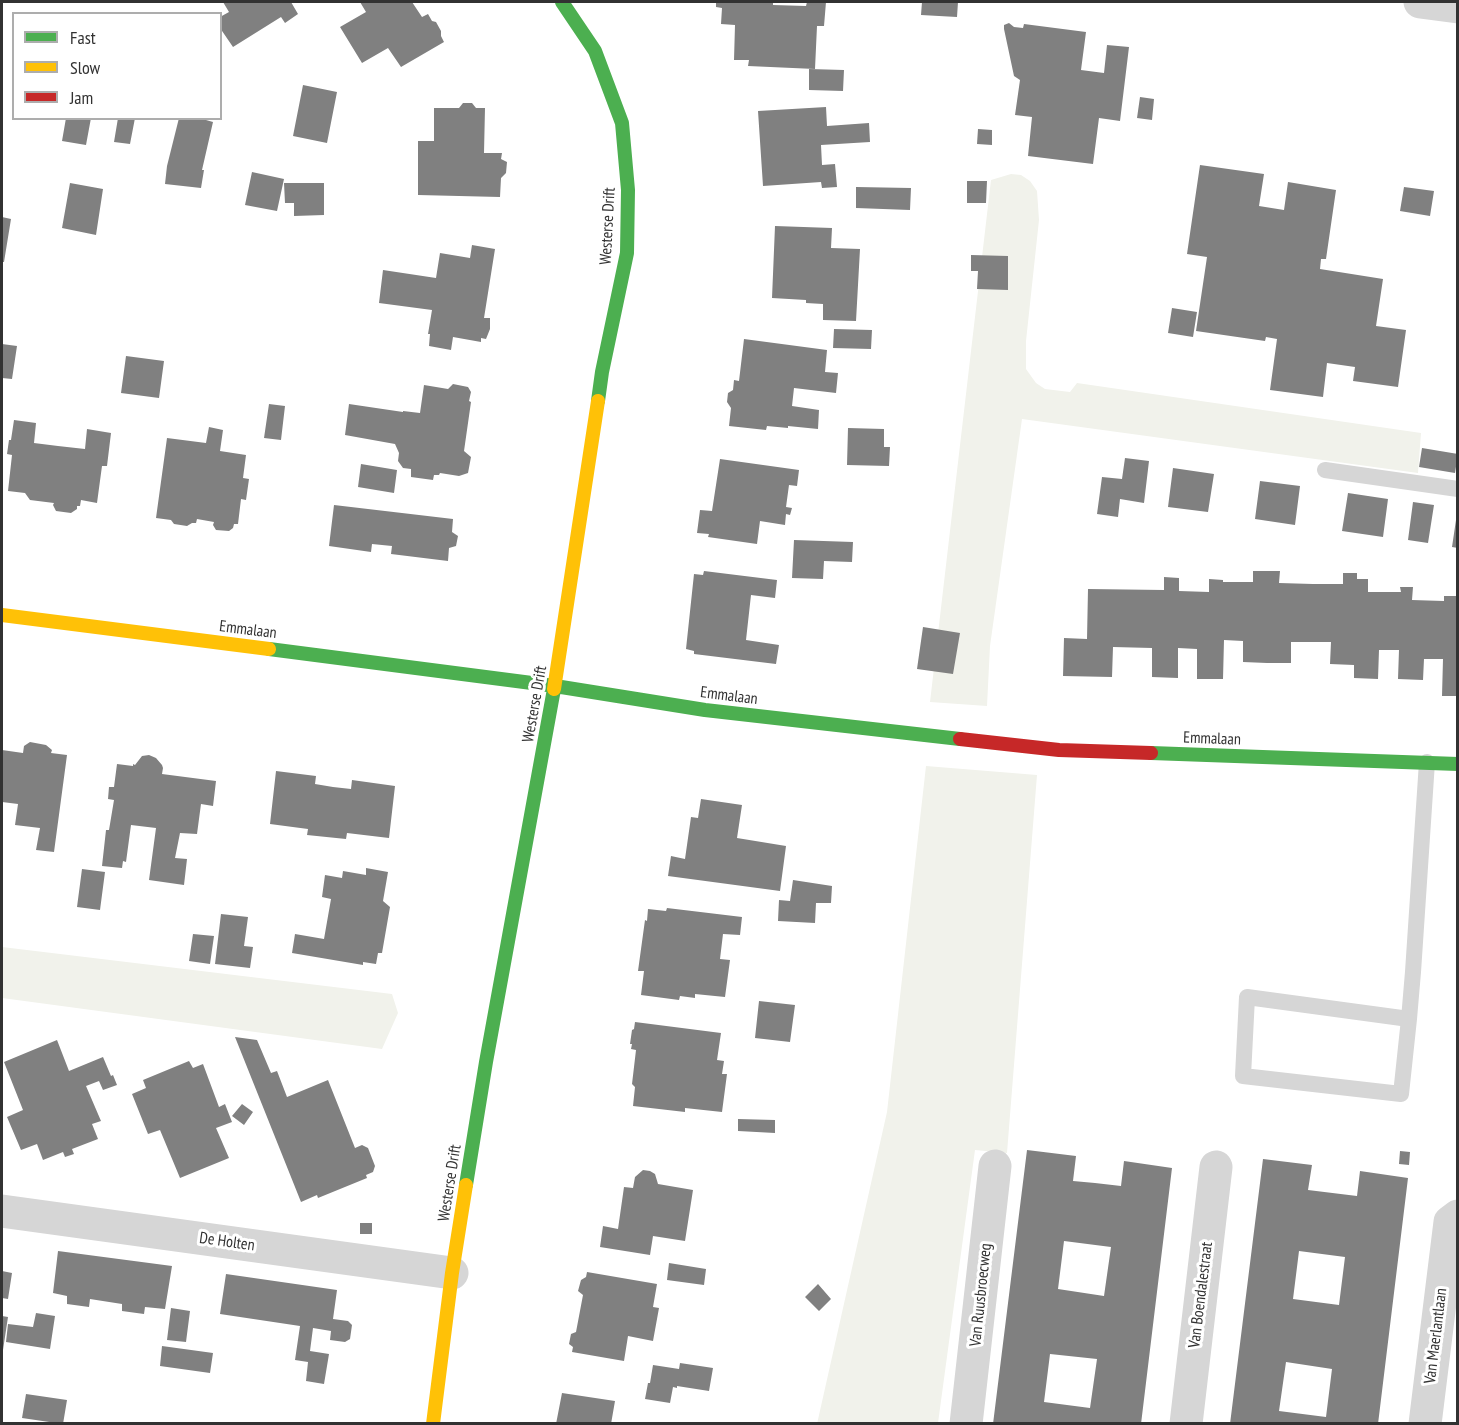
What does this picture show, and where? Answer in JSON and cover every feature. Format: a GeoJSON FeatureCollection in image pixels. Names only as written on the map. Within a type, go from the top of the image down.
{"type":"FeatureCollection","features":[{"type":"Feature","properties":{"kind":"main road","name":"Westerse Drift"},"geometry":{"type":"LineString","coordinates":[[433,1424],[452,1274],[486,1062],[555,686],[602,372],[627,253],[628,190],[622,123],[595,51],[562,2]]}},
{"type":"Feature","properties":{"kind":"main road","name":"Emmalaan"},"geometry":{"type":"LineString","coordinates":[[2,615],[555,686],[705,710],[1059,750],[1458,764]]}},
{"type":"Feature","properties":{"kind":"street"},"geometry":{"type":"LineString","coordinates":[[1420,2],[1458,7]]}},
{"type":"Feature","properties":{"kind":"street","name":"Van Ruusbroecweg"},"geometry":{"type":"LineString","coordinates":[[966,1424],[995,1166]]}},
{"type":"Feature","properties":{"kind":"street","name":"Van Boendalestraat"},"geometry":{"type":"LineString","coordinates":[[1186,1424],[1216,1167]]}},
{"type":"Feature","properties":{"kind":"street","name":"De Holten"},"geometry":{"type":"LineString","coordinates":[[2,1212],[452,1274]]}},
{"type":"Feature","properties":{"kind":"street","name":"Van Maerlantlaan"},"geometry":{"type":"LineString","coordinates":[[1425,1424],[1450,1222],[1458,1216]]}},
{"type":"Feature","properties":{"kind":"lane"},"geometry":{"type":"LineString","coordinates":[[1325,470],[1458,489]]}},
{"type":"Feature","properties":{"kind":"lane"},"geometry":{"type":"LineString","coordinates":[[1409,1019],[1247,997],[1243,1076],[1401,1094],[1409,1019],[1427,762]]}},
{"type":"Feature","properties":{"kind":"shaded area"},"geometry":{"type":"Polygon","coordinates":[[[1011,174],[1021,175],[1030,181],[1037,191],[1039,220],[1026,341],[1026,369],[1036,383],[1045,389],[1070,392],[1077,383],[1421,433],[1418,473],[1022,419],[990,646],[987,706],[930,702],[991,180],[1011,174]]]}},
{"type":"Feature","properties":{"kind":"shaded area"},"geometry":{"type":"Polygon","coordinates":[[[926,766],[1037,775],[1007,1153],[975,1150],[938,1423],[817,1424],[887,1112],[926,766]]]}},
{"type":"Feature","properties":{"kind":"shaded area"},"geometry":{"type":"Polygon","coordinates":[[[2,947],[392,994],[398,1013],[382,1049],[2,998],[2,947]]]}},
{"type":"Feature","properties":{"kind":"building"},"geometry":{"type":"Polygon","coordinates":[[[223,2],[291,2],[298,14],[285,23],[281,17],[233,47],[222,31],[222,16],[229,12],[223,2]]]}},
{"type":"Feature","properties":{"kind":"building"},"geometry":{"type":"Polygon","coordinates":[[[360,2],[412,2],[422,17],[428,14],[432,21],[436,22],[444,42],[401,67],[388,48],[362,63],[340,27],[366,12],[360,2]]]}},
{"type":"Feature","properties":{"kind":"building"},"geometry":{"type":"Polygon","coordinates":[[[716,2],[773,2],[773,5],[806,6],[807,2],[826,2],[824,26],[817,26],[815,69],[748,66],[749,60],[734,60],[735,25],[721,24],[722,8],[716,7],[716,2]]]}},
{"type":"Feature","properties":{"kind":"building"},"geometry":{"type":"Polygon","coordinates":[[[922,2],[958,2],[957,17],[921,15],[922,2]]]}},
{"type":"Feature","properties":{"kind":"building"},"geometry":{"type":"Polygon","coordinates":[[[1009,23],[1014,27],[1023,28],[1024,24],[1086,32],[1081,70],[1104,73],[1107,45],[1129,47],[1120,121],[1099,118],[1093,164],[1028,156],[1032,117],[1015,115],[1020,80],[1014,76],[1004,29],[1004,25],[1009,23]]]}},
{"type":"Feature","properties":{"kind":"building"},"geometry":{"type":"Polygon","coordinates":[[[809,69],[844,70],[843,91],[809,90],[809,69]]]}},
{"type":"Feature","properties":{"kind":"building"},"geometry":{"type":"Polygon","coordinates":[[[303,85],[337,92],[327,143],[293,136],[303,85]]]}},
{"type":"Feature","properties":{"kind":"building"},"geometry":{"type":"Polygon","coordinates":[[[1140,97],[1154,99],[1152,120],[1137,118],[1140,97]]]}},
{"type":"Feature","properties":{"kind":"building"},"geometry":{"type":"Polygon","coordinates":[[[463,103],[472,103],[476,108],[485,108],[484,153],[502,153],[501,159],[507,162],[506,173],[501,178],[500,197],[418,195],[418,141],[434,141],[434,108],[459,108],[463,103]]]}},
{"type":"Feature","properties":{"kind":"building"},"geometry":{"type":"Polygon","coordinates":[[[826,107],[827,126],[869,123],[870,142],[821,145],[822,165],[835,164],[837,187],[822,188],[821,182],[763,186],[758,111],[826,107]]]}},
{"type":"Feature","properties":{"kind":"building"},"geometry":{"type":"Polygon","coordinates":[[[66,120],[91,120],[86,145],[62,141],[66,120]]]}},
{"type":"Feature","properties":{"kind":"building"},"geometry":{"type":"Polygon","coordinates":[[[118,120],[135,120],[130,144],[114,142],[118,120]]]}},
{"type":"Feature","properties":{"kind":"building"},"geometry":{"type":"Polygon","coordinates":[[[178,120],[213,122],[202,170],[204,170],[201,188],[165,184],[178,120]]]}},
{"type":"Feature","properties":{"kind":"building"},"geometry":{"type":"Polygon","coordinates":[[[978,129],[992,130],[992,145],[977,144],[978,129]]]}},
{"type":"Feature","properties":{"kind":"building"},"geometry":{"type":"Polygon","coordinates":[[[1200,165],[1264,174],[1259,206],[1284,210],[1288,182],[1336,190],[1326,259],[1321,259],[1320,269],[1383,279],[1376,326],[1406,330],[1398,387],[1353,381],[1355,367],[1327,363],[1323,397],[1270,390],[1277,339],[1266,337],[1265,341],[1196,331],[1207,257],[1187,254],[1200,165]]]}},
{"type":"Feature","properties":{"kind":"building"},"geometry":{"type":"Polygon","coordinates":[[[252,172],[284,179],[277,211],[245,205],[252,172]]]}},
{"type":"Feature","properties":{"kind":"building"},"geometry":{"type":"Polygon","coordinates":[[[967,181],[987,181],[986,203],[967,203],[967,181]]]}},
{"type":"Feature","properties":{"kind":"building"},"geometry":{"type":"Polygon","coordinates":[[[70,183],[103,189],[96,235],[62,228],[70,183]]]}},
{"type":"Feature","properties":{"kind":"building"},"geometry":{"type":"Polygon","coordinates":[[[284,183],[324,183],[324,215],[294,216],[294,203],[285,203],[284,183]]]}},
{"type":"Feature","properties":{"kind":"building"},"geometry":{"type":"Polygon","coordinates":[[[856,187],[911,188],[910,210],[856,208],[856,187]]]}},
{"type":"Feature","properties":{"kind":"building"},"geometry":{"type":"Polygon","coordinates":[[[1404,187],[1434,191],[1430,216],[1400,211],[1404,187]]]}},
{"type":"Feature","properties":{"kind":"building"},"geometry":{"type":"Polygon","coordinates":[[[2,217],[11,219],[4,262],[2,262],[2,217]]]}},
{"type":"Feature","properties":{"kind":"building"},"geometry":{"type":"Polygon","coordinates":[[[775,226],[832,228],[831,248],[860,249],[856,321],[823,320],[823,304],[806,303],[806,300],[772,298],[775,226]]]}},
{"type":"Feature","properties":{"kind":"building"},"geometry":{"type":"Polygon","coordinates":[[[472,245],[495,249],[484,318],[490,318],[490,329],[486,339],[481,338],[481,342],[453,337],[451,350],[429,346],[430,334],[428,334],[432,310],[379,303],[383,270],[436,278],[440,253],[470,258],[472,245]]]}},
{"type":"Feature","properties":{"kind":"building"},"geometry":{"type":"Polygon","coordinates":[[[971,255],[1008,256],[1008,290],[977,289],[978,271],[971,271],[971,255]]]}},
{"type":"Feature","properties":{"kind":"building"},"geometry":{"type":"Polygon","coordinates":[[[1172,308],[1197,312],[1193,337],[1168,333],[1172,308]]]}},
{"type":"Feature","properties":{"kind":"building"},"geometry":{"type":"Polygon","coordinates":[[[834,329],[872,330],[871,349],[833,348],[834,329]]]}},
{"type":"Feature","properties":{"kind":"building"},"geometry":{"type":"Polygon","coordinates":[[[744,339],[827,350],[825,372],[838,373],[836,393],[794,388],[792,406],[819,410],[818,429],[767,426],[766,430],[729,426],[731,408],[727,402],[728,393],[733,390],[734,380],[739,381],[744,339]]]}},
{"type":"Feature","properties":{"kind":"building"},"geometry":{"type":"Polygon","coordinates":[[[2,344],[17,346],[12,379],[2,378],[2,344]]]}},
{"type":"Feature","properties":{"kind":"building"},"geometry":{"type":"Polygon","coordinates":[[[126,356],[164,361],[159,398],[121,393],[126,356]]]}},
{"type":"Feature","properties":{"kind":"building"},"geometry":{"type":"Polygon","coordinates":[[[453,384],[468,387],[471,392],[464,451],[471,457],[468,473],[459,476],[440,473],[434,475],[433,480],[411,477],[411,469],[403,468],[398,461],[399,453],[395,444],[345,435],[349,404],[420,413],[424,385],[448,389],[453,384]]]}},
{"type":"Feature","properties":{"kind":"building"},"geometry":{"type":"Polygon","coordinates":[[[269,404],[285,406],[281,440],[264,438],[269,404]]]}},
{"type":"Feature","properties":{"kind":"building"},"geometry":{"type":"Polygon","coordinates":[[[14,420],[36,423],[34,443],[85,449],[87,429],[111,433],[107,466],[102,466],[97,503],[81,500],[80,506],[77,506],[77,509],[71,513],[56,511],[54,503],[30,500],[25,493],[8,491],[12,455],[7,454],[14,420]]]}},
{"type":"Feature","properties":{"kind":"building"},"geometry":{"type":"Polygon","coordinates":[[[209,427],[223,430],[220,451],[246,455],[243,478],[249,479],[246,500],[241,499],[238,524],[234,524],[229,531],[216,530],[214,522],[197,519],[196,523],[187,526],[174,524],[171,520],[156,518],[167,438],[206,443],[209,427]]]}},
{"type":"Feature","properties":{"kind":"building"},"geometry":{"type":"Polygon","coordinates":[[[848,428],[884,429],[884,447],[890,447],[889,466],[847,465],[848,428]]]}},
{"type":"Feature","properties":{"kind":"building"},"geometry":{"type":"Polygon","coordinates":[[[1422,448],[1458,454],[1455,473],[1419,467],[1422,448]]]}},
{"type":"Feature","properties":{"kind":"building"},"geometry":{"type":"Polygon","coordinates":[[[1125,458],[1149,461],[1144,503],[1120,499],[1118,517],[1097,514],[1102,477],[1122,479],[1125,458]]]}},
{"type":"Feature","properties":{"kind":"building"},"geometry":{"type":"Polygon","coordinates":[[[720,459],[799,470],[797,486],[789,485],[786,507],[792,508],[790,515],[786,514],[785,525],[760,521],[757,544],[708,537],[709,534],[697,533],[700,510],[712,511],[720,459]]]}},
{"type":"Feature","properties":{"kind":"building"},"geometry":{"type":"Polygon","coordinates":[[[361,464],[397,470],[394,493],[358,487],[361,464]]]}},
{"type":"Feature","properties":{"kind":"building"},"geometry":{"type":"Polygon","coordinates":[[[1173,468],[1214,474],[1208,512],[1168,507],[1173,468]]]}},
{"type":"Feature","properties":{"kind":"building"},"geometry":{"type":"Polygon","coordinates":[[[1260,481],[1300,486],[1295,525],[1255,519],[1260,481]]]}},
{"type":"Feature","properties":{"kind":"building"},"geometry":{"type":"Polygon","coordinates":[[[1348,493],[1388,499],[1383,537],[1342,531],[1348,493]]]}},
{"type":"Feature","properties":{"kind":"building"},"geometry":{"type":"Polygon","coordinates":[[[1413,502],[1434,505],[1428,543],[1408,540],[1413,502]]]}},
{"type":"Feature","properties":{"kind":"building"},"geometry":{"type":"Polygon","coordinates":[[[334,505],[453,519],[452,532],[458,536],[456,546],[449,548],[448,561],[391,554],[392,546],[372,544],[371,552],[329,546],[334,505]]]}},
{"type":"Feature","properties":{"kind":"building"},"geometry":{"type":"Polygon","coordinates":[[[1456,520],[1458,520],[1458,548],[1452,547],[1456,520]]]}},
{"type":"Feature","properties":{"kind":"building"},"geometry":{"type":"Polygon","coordinates":[[[794,540],[853,542],[852,562],[824,561],[823,579],[792,578],[794,540]]]}},
{"type":"Feature","properties":{"kind":"building"},"geometry":{"type":"Polygon","coordinates":[[[704,571],[777,580],[775,598],[751,595],[746,640],[779,645],[776,664],[694,654],[694,651],[686,649],[694,574],[703,575],[704,571]]]}},
{"type":"Feature","properties":{"kind":"building"},"geometry":{"type":"Polygon","coordinates":[[[1253,571],[1280,571],[1279,583],[1313,584],[1343,584],[1343,573],[1357,573],[1357,579],[1368,579],[1368,592],[1401,592],[1400,587],[1413,587],[1412,600],[1444,601],[1444,596],[1457,596],[1458,696],[1442,696],[1443,659],[1424,659],[1423,680],[1398,679],[1399,650],[1379,650],[1378,679],[1354,678],[1354,665],[1330,664],[1331,642],[1291,642],[1291,663],[1267,663],[1243,662],[1243,641],[1224,640],[1223,679],[1197,679],[1197,649],[1178,648],[1178,678],[1152,677],[1152,648],[1113,647],[1112,677],[1063,676],[1064,638],[1087,639],[1088,589],[1164,590],[1164,577],[1179,578],[1179,591],[1209,592],[1209,579],[1223,580],[1223,582],[1253,582],[1253,571]]]}},
{"type":"Feature","properties":{"kind":"building"},"geometry":{"type":"Polygon","coordinates":[[[923,627],[960,633],[953,674],[917,669],[923,627]]]}},
{"type":"Feature","properties":{"kind":"building"},"geometry":{"type":"Polygon","coordinates":[[[30,742],[46,745],[52,750],[51,753],[67,755],[54,852],[36,850],[40,828],[15,825],[18,804],[2,802],[2,750],[23,753],[24,746],[30,742]]]}},
{"type":"Feature","properties":{"kind":"building"},"geometry":{"type":"Polygon","coordinates":[[[149,755],[156,758],[162,765],[162,774],[216,781],[213,806],[201,804],[197,834],[180,833],[175,858],[187,859],[184,885],[149,880],[156,828],[131,825],[126,862],[123,861],[122,868],[102,866],[106,830],[109,830],[114,800],[108,799],[109,787],[114,787],[117,764],[133,766],[142,756],[149,755]]]}},
{"type":"Feature","properties":{"kind":"building"},"geometry":{"type":"Polygon","coordinates":[[[276,771],[316,776],[315,784],[333,787],[351,789],[352,780],[395,786],[389,838],[347,833],[346,839],[307,835],[308,829],[270,824],[276,771]]]}},
{"type":"Feature","properties":{"kind":"building"},"geometry":{"type":"Polygon","coordinates":[[[701,799],[742,805],[737,838],[786,846],[780,891],[668,876],[671,856],[685,859],[691,817],[698,818],[701,799]]]}},
{"type":"Feature","properties":{"kind":"building"},"geometry":{"type":"Polygon","coordinates":[[[366,868],[388,872],[383,901],[390,907],[382,953],[378,953],[376,964],[363,962],[363,965],[292,953],[295,934],[324,939],[331,899],[322,897],[325,875],[342,878],[343,871],[366,875],[366,868]]]}},
{"type":"Feature","properties":{"kind":"building"},"geometry":{"type":"Polygon","coordinates":[[[82,869],[105,872],[100,910],[77,907],[82,869]]]}},
{"type":"Feature","properties":{"kind":"building"},"geometry":{"type":"Polygon","coordinates":[[[793,880],[832,886],[831,903],[816,903],[815,923],[778,921],[779,900],[790,901],[793,880]]]}},
{"type":"Feature","properties":{"kind":"building"},"geometry":{"type":"Polygon","coordinates":[[[667,908],[742,917],[740,935],[723,934],[720,959],[730,960],[725,997],[695,994],[695,998],[680,996],[679,1000],[641,995],[644,971],[638,971],[648,909],[666,911],[667,908]]]}},
{"type":"Feature","properties":{"kind":"building"},"geometry":{"type":"Polygon","coordinates":[[[221,914],[248,917],[244,946],[253,947],[250,968],[215,964],[221,914]]]}},
{"type":"Feature","properties":{"kind":"building"},"geometry":{"type":"Polygon","coordinates":[[[193,934],[214,936],[210,964],[189,961],[193,934]]]}},
{"type":"Feature","properties":{"kind":"building"},"geometry":{"type":"Polygon","coordinates":[[[759,1001],[795,1005],[790,1042],[755,1038],[759,1001]]]}},
{"type":"Feature","properties":{"kind":"building"},"geometry":{"type":"Polygon","coordinates":[[[635,1022],[721,1033],[717,1060],[724,1061],[722,1074],[727,1074],[722,1112],[685,1108],[685,1112],[633,1106],[635,1087],[632,1084],[636,1050],[631,1049],[632,1044],[630,1044],[635,1022]]]}},
{"type":"Feature","properties":{"kind":"building"},"geometry":{"type":"Polygon","coordinates":[[[235,1037],[257,1040],[271,1073],[277,1071],[287,1097],[328,1080],[355,1148],[362,1145],[368,1148],[375,1166],[373,1172],[366,1175],[367,1178],[318,1198],[317,1195],[301,1202],[235,1037]]]}},
{"type":"Feature","properties":{"kind":"building"},"geometry":{"type":"Polygon","coordinates":[[[57,1040],[69,1071],[103,1057],[117,1085],[103,1090],[99,1081],[86,1086],[101,1121],[92,1124],[98,1139],[72,1149],[74,1154],[65,1157],[63,1152],[43,1160],[37,1144],[21,1150],[7,1117],[23,1110],[4,1062],[57,1040]]]}},
{"type":"Feature","properties":{"kind":"building"},"geometry":{"type":"Polygon","coordinates":[[[189,1061],[193,1068],[203,1064],[219,1107],[225,1104],[232,1122],[216,1128],[229,1158],[180,1178],[160,1130],[148,1134],[132,1094],[146,1088],[143,1080],[189,1061]]]}},
{"type":"Feature","properties":{"kind":"building"},"geometry":{"type":"Polygon","coordinates":[[[242,1104],[253,1112],[244,1125],[232,1116],[242,1104]]]}},
{"type":"Feature","properties":{"kind":"building"},"geometry":{"type":"Polygon","coordinates":[[[738,1119],[775,1120],[775,1133],[738,1131],[738,1119]]]}},
{"type":"Feature","properties":{"kind":"building"},"geometry":{"type":"Polygon","coordinates":[[[1027,1150],[1076,1156],[1073,1181],[1121,1186],[1124,1161],[1172,1168],[1141,1424],[993,1424],[1027,1150]],[[1064,1241],[1058,1289],[1104,1296],[1111,1247],[1064,1241]],[[1050,1354],[1044,1402],[1090,1408],[1097,1359],[1050,1354]]]}},
{"type":"Feature","properties":{"kind":"building"},"geometry":{"type":"Polygon","coordinates":[[[1400,1151],[1410,1152],[1409,1165],[1399,1164],[1400,1151]]]}},
{"type":"Feature","properties":{"kind":"building"},"geometry":{"type":"Polygon","coordinates":[[[1263,1159],[1312,1165],[1308,1190],[1357,1196],[1360,1171],[1408,1178],[1378,1424],[1230,1424],[1263,1159]],[[1299,1251],[1293,1299],[1339,1305],[1345,1257],[1299,1251]],[[1286,1362],[1279,1411],[1326,1417],[1332,1369],[1286,1362]]]}},
{"type":"Feature","properties":{"kind":"building"},"geometry":{"type":"Polygon","coordinates":[[[643,1170],[655,1174],[658,1184],[693,1190],[685,1241],[653,1236],[650,1255],[600,1247],[603,1226],[618,1229],[624,1187],[633,1188],[635,1177],[643,1170]]]}},
{"type":"Feature","properties":{"kind":"building"},"geometry":{"type":"Polygon","coordinates":[[[360,1223],[372,1223],[372,1234],[360,1234],[360,1223]]]}},
{"type":"Feature","properties":{"kind":"building"},"geometry":{"type":"Polygon","coordinates":[[[58,1251],[172,1266],[165,1309],[145,1307],[144,1314],[122,1311],[122,1304],[90,1299],[89,1307],[67,1304],[67,1296],[53,1293],[58,1251]]]}},
{"type":"Feature","properties":{"kind":"building"},"geometry":{"type":"Polygon","coordinates":[[[669,1263],[706,1269],[704,1285],[667,1280],[669,1263]]]}},
{"type":"Feature","properties":{"kind":"building"},"geometry":{"type":"Polygon","coordinates":[[[2,1271],[12,1273],[8,1299],[2,1298],[2,1271]]]}},
{"type":"Feature","properties":{"kind":"building"},"geometry":{"type":"Polygon","coordinates":[[[587,1272],[657,1284],[653,1307],[659,1308],[653,1341],[628,1336],[624,1361],[572,1352],[573,1347],[569,1344],[571,1334],[576,1332],[583,1295],[578,1291],[581,1280],[586,1277],[587,1272]]]}},
{"type":"Feature","properties":{"kind":"building"},"geometry":{"type":"Polygon","coordinates":[[[226,1274],[337,1290],[333,1319],[348,1321],[352,1325],[350,1339],[345,1342],[330,1340],[331,1331],[313,1328],[310,1351],[329,1354],[324,1384],[306,1381],[308,1362],[295,1360],[300,1326],[220,1314],[226,1274]]]}},
{"type":"Feature","properties":{"kind":"building"},"geometry":{"type":"Polygon","coordinates":[[[818,1284],[831,1299],[819,1311],[805,1297],[818,1284]]]}},
{"type":"Feature","properties":{"kind":"building"},"geometry":{"type":"Polygon","coordinates":[[[171,1308],[190,1311],[186,1342],[167,1340],[171,1308]]]}},
{"type":"Feature","properties":{"kind":"building"},"geometry":{"type":"Polygon","coordinates":[[[36,1313],[55,1316],[50,1349],[6,1342],[8,1324],[33,1327],[36,1313]]]}},
{"type":"Feature","properties":{"kind":"building"},"geometry":{"type":"Polygon","coordinates":[[[2,1316],[8,1317],[3,1350],[2,1350],[2,1316]]]}},
{"type":"Feature","properties":{"kind":"building"},"geometry":{"type":"Polygon","coordinates":[[[162,1346],[213,1353],[210,1373],[160,1366],[162,1346]]]}},
{"type":"Feature","properties":{"kind":"building"},"geometry":{"type":"Polygon","coordinates":[[[680,1363],[713,1368],[709,1391],[677,1386],[677,1388],[673,1387],[670,1403],[645,1399],[653,1365],[679,1369],[680,1363]]]}},
{"type":"Feature","properties":{"kind":"building"},"geometry":{"type":"Polygon","coordinates":[[[562,1393],[615,1401],[611,1424],[556,1424],[562,1393]]]}},
{"type":"Feature","properties":{"kind":"building"},"geometry":{"type":"Polygon","coordinates":[[[26,1394],[67,1400],[63,1424],[22,1418],[26,1394]]]}},
{"type":"Feature","properties":{"kind":"traffic: fast"},"geometry":{"type":"LineString","coordinates":[[562,2],[595,51],[622,123],[628,190],[627,253],[598,401]]}},
{"type":"Feature","properties":{"kind":"traffic: fast"},"geometry":{"type":"LineString","coordinates":[[269,649],[555,686],[705,710],[960,739]]}},
{"type":"Feature","properties":{"kind":"traffic: fast"},"geometry":{"type":"LineString","coordinates":[[466,1185],[554,689]]}},
{"type":"Feature","properties":{"kind":"traffic: fast"},"geometry":{"type":"LineString","coordinates":[[1151,753],[1458,764]]}},
{"type":"Feature","properties":{"kind":"traffic: slow"},"geometry":{"type":"LineString","coordinates":[[554,689],[598,401]]}},
{"type":"Feature","properties":{"kind":"traffic: slow"},"geometry":{"type":"LineString","coordinates":[[2,615],[269,649]]}},
{"type":"Feature","properties":{"kind":"traffic: slow"},"geometry":{"type":"LineString","coordinates":[[433,1424],[452,1273],[466,1185]]}},
{"type":"Feature","properties":{"kind":"traffic: jam"},"geometry":{"type":"LineString","coordinates":[[960,739],[1059,750],[1151,753]]}}]}
